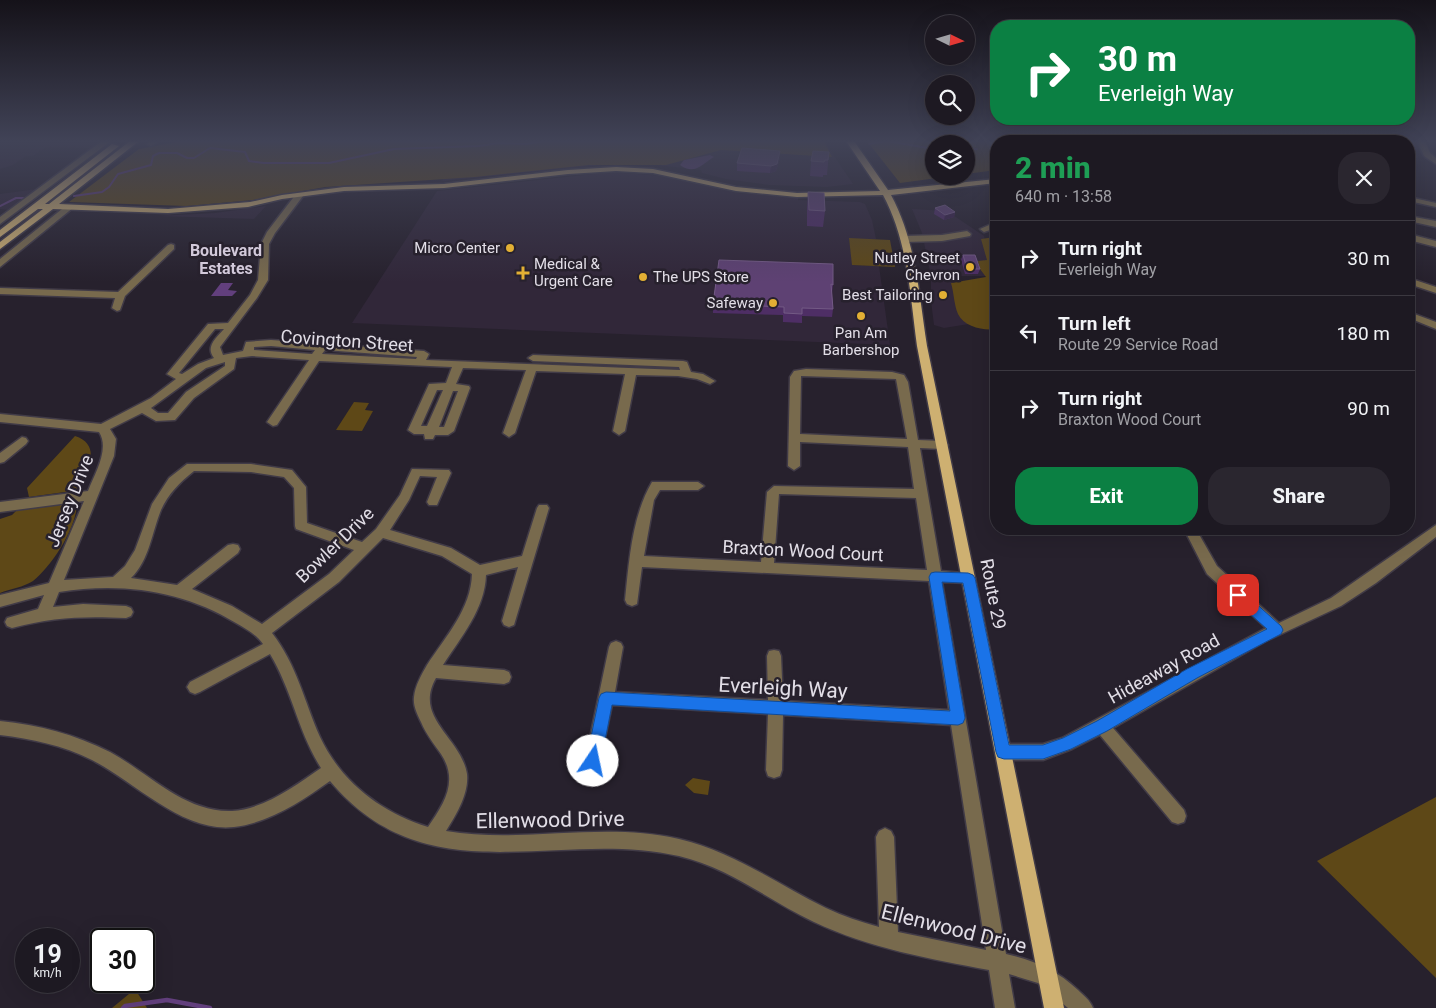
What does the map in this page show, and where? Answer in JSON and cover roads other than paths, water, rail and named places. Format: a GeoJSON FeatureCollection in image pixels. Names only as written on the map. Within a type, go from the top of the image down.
{"type":"FeatureCollection","features":[{"type":"Feature","properties":{"kind":"main road"},"geometry":{"type":"LineString","coordinates":[[0,234],[60,188]]}},
{"type":"Feature","properties":{"kind":"main road"},"geometry":{"type":"LineString","coordinates":[[0,246],[74,188]]}},
{"type":"Feature","properties":{"kind":"main road"},"geometry":{"type":"LineString","coordinates":[[37,206],[187,210],[271,203],[298,196],[344,189],[376,188]]}},
{"type":"Feature","properties":{"kind":"main road"},"geometry":{"type":"LineString","coordinates":[[728,188],[793,195],[841,196],[895,188]]}},
{"type":"Feature","properties":{"kind":"main road"},"geometry":{"type":"LineString","coordinates":[[884,190],[908,188]]}},
{"type":"Feature","properties":{"kind":"main road","name":"Route 29"},"geometry":{"type":"LineString","coordinates":[[884,190],[902,229],[910,264],[922,346],[1054,1008]]}},
{"type":"Feature","properties":{"kind":"street"},"geometry":{"type":"LineString","coordinates":[[0,220],[44,188]]}},
{"type":"Feature","properties":{"kind":"street"},"geometry":{"type":"LineString","coordinates":[[143,408],[156,417],[171,417],[190,395],[230,367],[215,347],[229,326],[254,296],[263,280],[265,244],[271,232],[298,196]]}},
{"type":"Feature","properties":{"kind":"street"},"geometry":{"type":"LineString","coordinates":[[1415,200],[1436,204]]}},
{"type":"Feature","properties":{"kind":"street"},"geometry":{"type":"LineString","coordinates":[[20,206],[37,206]]}},
{"type":"Feature","properties":{"kind":"street"},"geometry":{"type":"LineString","coordinates":[[0,264],[70,207]]}},
{"type":"Feature","properties":{"kind":"street"},"geometry":{"type":"LineString","coordinates":[[1415,220],[1436,224]]}},
{"type":"Feature","properties":{"kind":"street"},"geometry":{"type":"LineString","coordinates":[[904,239],[942,238],[967,234]]}},
{"type":"Feature","properties":{"kind":"street"},"geometry":{"type":"LineString","coordinates":[[1415,239],[1436,244]]}},
{"type":"Feature","properties":{"kind":"street"},"geometry":{"type":"LineString","coordinates":[[117,308],[120,295],[171,247]]}},
{"type":"Feature","properties":{"kind":"street"},"geometry":{"type":"LineString","coordinates":[[1415,283],[1436,290]]}},
{"type":"Feature","properties":{"kind":"street"},"geometry":{"type":"LineString","coordinates":[[0,291],[120,295]]}},
{"type":"Feature","properties":{"kind":"street"},"geometry":{"type":"LineString","coordinates":[[1415,317],[1436,326]]}},
{"type":"Feature","properties":{"kind":"street"},"geometry":{"type":"LineString","coordinates":[[184,378],[172,374],[212,326],[229,326]]}},
{"type":"Feature","properties":{"kind":"street"},"geometry":{"type":"LineString","coordinates":[[248,353],[250,344],[271,343],[422,358],[510,362],[682,364],[687,374]]}},
{"type":"Feature","properties":{"kind":"street"},"geometry":{"type":"LineString","coordinates":[[273,422],[322,348]]}},
{"type":"Feature","properties":{"kind":"street","name":"Covington Street"},"geometry":{"type":"LineString","coordinates":[[103,428],[143,408],[202,366],[248,353],[315,358],[422,358],[459,364],[510,362],[532,367],[687,374],[699,376],[710,381]]}},
{"type":"Feature","properties":{"kind":"street"},"geometry":{"type":"LineString","coordinates":[[430,433],[459,364]]}},
{"type":"Feature","properties":{"kind":"street"},"geometry":{"type":"LineString","coordinates":[[509,433],[532,367]]}},
{"type":"Feature","properties":{"kind":"street"},"geometry":{"type":"LineString","coordinates":[[619,431],[630,371]]}},
{"type":"Feature","properties":{"kind":"street"},"geometry":{"type":"LineString","coordinates":[[794,466],[795,377],[798,373],[892,375],[900,377],[903,382],[922,494],[1005,1008]]}},
{"type":"Feature","properties":{"kind":"street"},"geometry":{"type":"LineString","coordinates":[[432,386],[465,388],[448,431],[430,433],[414,430],[432,386]]}},
{"type":"Feature","properties":{"kind":"street"},"geometry":{"type":"LineString","coordinates":[[0,418],[103,428]]}},
{"type":"Feature","properties":{"kind":"street","name":"Jersey Drive"},"geometry":{"type":"LineString","coordinates":[[43,614],[108,456],[110,443],[103,428]]}},
{"type":"Feature","properties":{"kind":"street"},"geometry":{"type":"LineString","coordinates":[[794,438],[942,445]]}},
{"type":"Feature","properties":{"kind":"street"},"geometry":{"type":"LineString","coordinates":[[0,459],[22,441]]}},
{"type":"Feature","properties":{"kind":"street"},"geometry":{"type":"LineString","coordinates":[[116,583],[130,570],[141,551],[156,507],[173,480],[191,467],[251,468],[288,473],[300,488],[301,526],[364,548]]}},
{"type":"Feature","properties":{"kind":"street","name":"Bowler Drive"},"geometry":{"type":"LineString","coordinates":[[195,687],[267,640],[334,578],[381,532],[404,497],[416,472],[446,473],[433,502]]}},
{"type":"Feature","properties":{"kind":"street"},"geometry":{"type":"LineString","coordinates":[[632,600],[636,561],[648,500],[656,485],[698,486]]}},
{"type":"Feature","properties":{"kind":"street"},"geometry":{"type":"LineString","coordinates":[[767,568],[773,492],[782,487],[922,494]]}},
{"type":"Feature","properties":{"kind":"street"},"geometry":{"type":"LineString","coordinates":[[0,507],[93,496]]}},
{"type":"Feature","properties":{"kind":"street"},"geometry":{"type":"LineString","coordinates":[[509,620],[543,508]]}},
{"type":"Feature","properties":{"kind":"street","name":"Hideaway Road"},"geometry":{"type":"LineString","coordinates":[[1004,752],[1043,752],[1066,744],[1102,726],[1192,674],[1343,597],[1371,580],[1436,530]]}},
{"type":"Feature","properties":{"kind":"street"},"geometry":{"type":"LineString","coordinates":[[381,532],[446,552],[480,571],[526,560]]}},
{"type":"Feature","properties":{"kind":"street"},"geometry":{"type":"LineString","coordinates":[[1193,535],[1212,570],[1277,630]]}},
{"type":"Feature","properties":{"kind":"street"},"geometry":{"type":"LineString","coordinates":[[180,591],[233,549]]}},
{"type":"Feature","properties":{"kind":"street","name":"Braxton Wood Court"},"geometry":{"type":"LineString","coordinates":[[636,561],[968,578]]}},
{"type":"Feature","properties":{"kind":"street"},"geometry":{"type":"LineString","coordinates":[[432,837],[454,800],[459,784],[458,768],[426,716],[421,700],[425,682],[475,601],[480,584],[480,571]]}},
{"type":"Feature","properties":{"kind":"street","name":"Ellenwood Drive"},"geometry":{"type":"LineString","coordinates":[[0,601],[78,584],[144,584],[180,591],[214,602],[232,611],[267,640],[291,679],[318,748],[332,770],[351,793],[364,804],[404,828],[432,837],[482,845],[623,840],[677,846],[707,855],[736,867],[813,912],[834,921],[889,939],[951,954],[998,962],[1048,977]]}},
{"type":"Feature","properties":{"kind":"street"},"geometry":{"type":"LineString","coordinates":[[12,622],[43,614],[83,610],[126,612]]}},
{"type":"Feature","properties":{"kind":"street"},"geometry":{"type":"LineString","coordinates":[[593,761],[616,647]]}},
{"type":"Feature","properties":{"kind":"street"},"geometry":{"type":"LineString","coordinates":[[774,656],[776,709],[774,770]]}},
{"type":"Feature","properties":{"kind":"street"},"geometry":{"type":"LineString","coordinates":[[432,671],[504,677]]}},
{"type":"Feature","properties":{"kind":"street","name":"Everleigh Way"},"geometry":{"type":"LineString","coordinates":[[606,698],[958,718]]}},
{"type":"Feature","properties":{"kind":"street"},"geometry":{"type":"LineString","coordinates":[[1102,726],[1178,816]]}},
{"type":"Feature","properties":{"kind":"street"},"geometry":{"type":"LineString","coordinates":[[0,728],[66,741],[126,771],[173,803],[202,816],[234,819],[266,809],[299,792],[332,770]]}},
{"type":"Feature","properties":{"kind":"street"},"geometry":{"type":"LineString","coordinates":[[885,837],[889,939]]}},
{"type":"Feature","properties":{"kind":"street"},"geometry":{"type":"LineString","coordinates":[[1048,977],[1083,1008]]}},
{"type":"Feature","properties":{"kind":"waterway"},"geometry":{"type":"LineString","coordinates":[[74,196],[102,192],[108,188]]}},
{"type":"Feature","properties":{"kind":"waterway"},"geometry":{"type":"LineString","coordinates":[[0,206],[16,198],[23,198]]}},
{"type":"Feature","properties":{"kind":"waterway"},"geometry":{"type":"LineString","coordinates":[[123,1008],[125,1006],[167,1000],[210,1008]]}},
{"type":"Feature","properties":{"kind":"place","name":"Micro Center"},"geometry":{"type":"Point","coordinates":[510,248]}},
{"type":"Feature","properties":{"kind":"place","name":"Nutley Street Chevron"},"geometry":{"type":"Point","coordinates":[970,267]}},
{"type":"Feature","properties":{"kind":"place","name":"Medical & Urgent Care"},"geometry":{"type":"Point","coordinates":[523,273]}},
{"type":"Feature","properties":{"kind":"place","name":"The UPS Store"},"geometry":{"type":"Point","coordinates":[643,277]}},
{"type":"Feature","properties":{"kind":"place","name":"Best Tailoring"},"geometry":{"type":"Point","coordinates":[943,295]}},
{"type":"Feature","properties":{"kind":"place","name":"Safeway"},"geometry":{"type":"Point","coordinates":[773,303]}},
{"type":"Feature","properties":{"kind":"place","name":"Pan Am Barbershop"},"geometry":{"type":"Point","coordinates":[861,316]}},
{"type":"Feature","properties":{"kind":"district","name":"Boulevard Estates"},"geometry":{"type":"Point","coordinates":[226,259]}}]}
